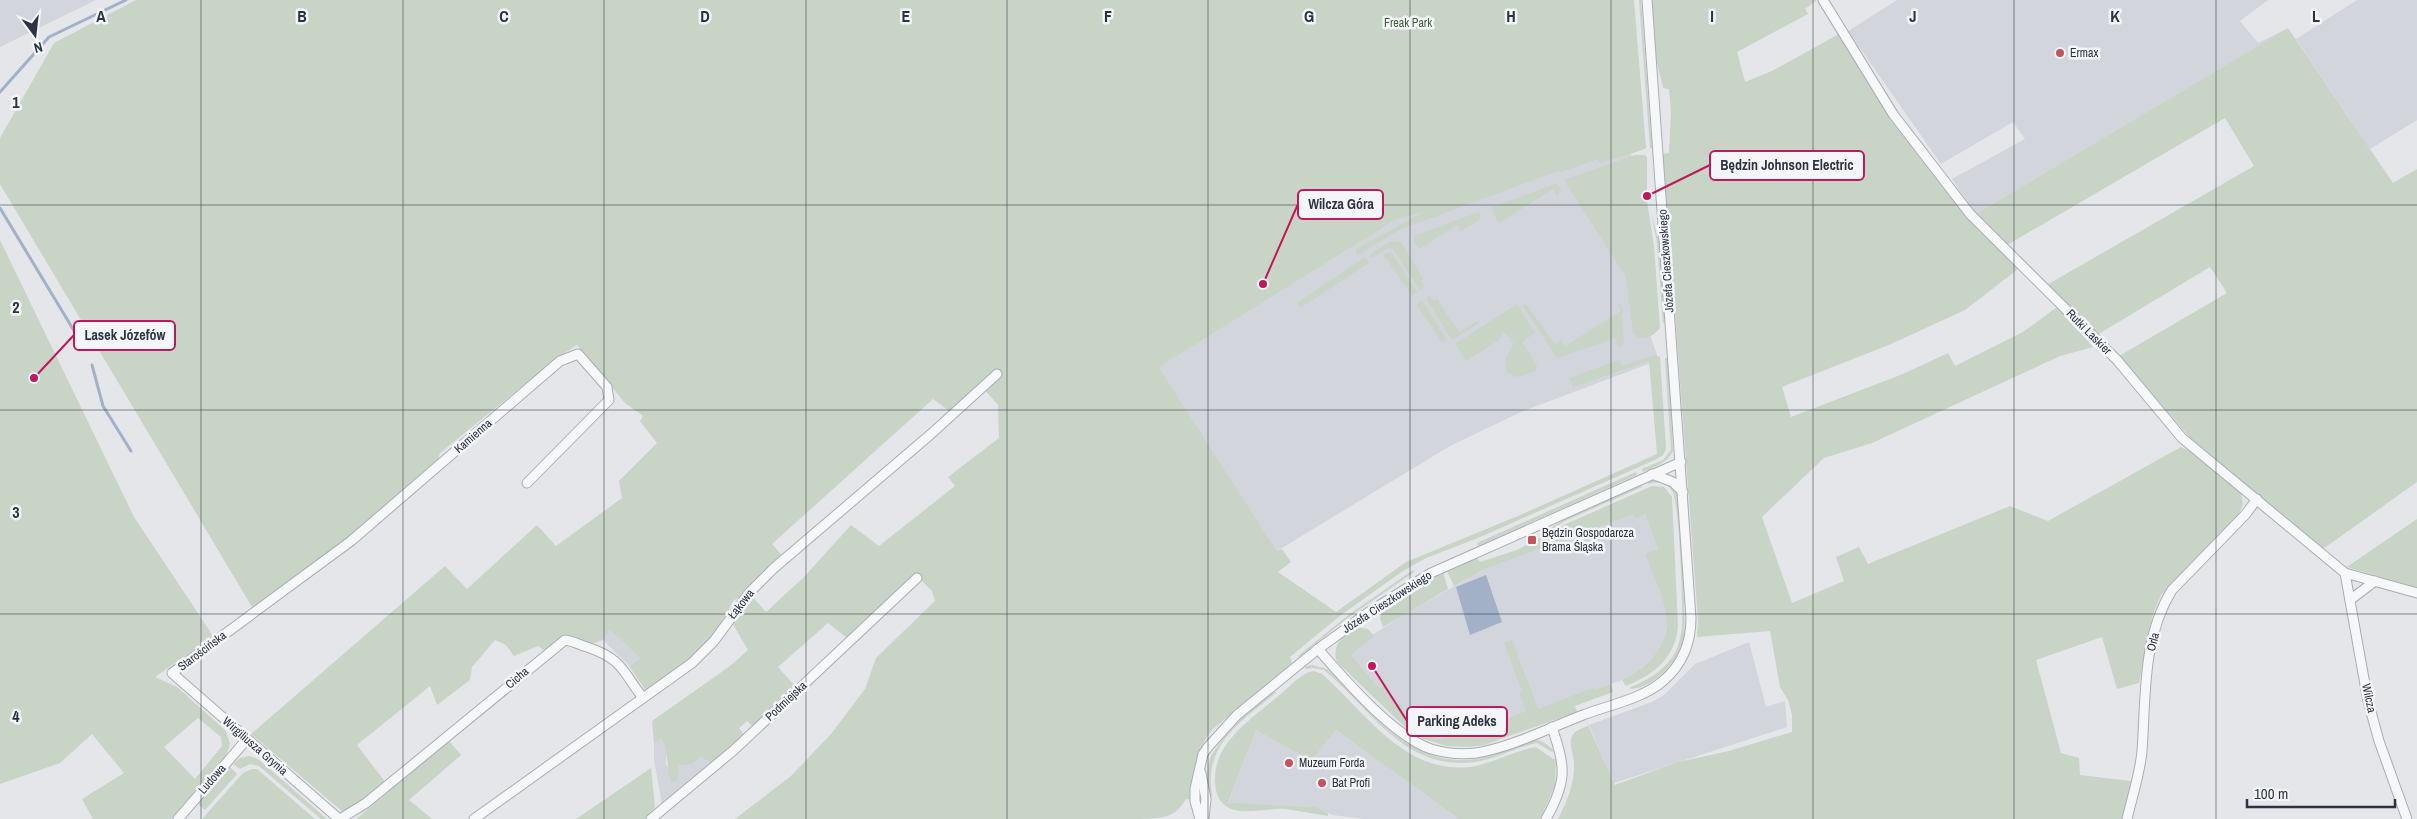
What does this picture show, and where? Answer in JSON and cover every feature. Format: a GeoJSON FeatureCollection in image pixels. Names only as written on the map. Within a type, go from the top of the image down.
{"type":"FeatureCollection","features":[{"type":"Feature","properties":{"kind":"street","name":"Józefa Cieszkowskiego"},"geometry":{"type":"LineString","coordinates":[[1318,649],[1349,683],[1403,734],[1429,748],[1453,754],[1476,752],[1552,727],[1652,688],[1670,675],[1682,661],[1689,641],[1691,626],[1681,462],[1647,0]]}},
{"type":"Feature","properties":{"kind":"street","name":"Rutki Laskier"},"geometry":{"type":"LineString","coordinates":[[1828,1],[1893,114],[1970,214],[2117,360],[2182,438],[2345,573],[2417,593]]}},
{"type":"Feature","properties":{"kind":"street","name":"Kamienna"},"geometry":{"type":"LineString","coordinates":[[232,628],[351,541],[560,361],[578,354],[607,387],[609,400],[527,483]]}},
{"type":"Feature","properties":{"kind":"street","name":"Łąkowa"},"geometry":{"type":"LineString","coordinates":[[474,819],[704,652],[750,592],[794,550],[931,434],[998,374]]}},
{"type":"Feature","properties":{"kind":"street","name":"Józefa Cieszkowskiego"},"geometry":{"type":"LineString","coordinates":[[1200,819],[1194,802],[1203,754],[1223,728],[1318,649],[1368,612],[1431,573],[1681,462]]}},
{"type":"Feature","properties":{"kind":"street"},"geometry":{"type":"LineString","coordinates":[[1652,474],[1673,482],[1683,493]]}},
{"type":"Feature","properties":{"kind":"street","name":"Orla"},"geometry":{"type":"LineString","coordinates":[[2127,819],[2142,753],[2148,658],[2163,604],[2172,590],[2245,515],[2257,499]]}},
{"type":"Feature","properties":{"kind":"street","name":"Wilcza"},"geometry":{"type":"LineString","coordinates":[[2345,573],[2368,701],[2379,741],[2407,819]]}},
{"type":"Feature","properties":{"kind":"street","name":"Podmiejska"},"geometry":{"type":"LineString","coordinates":[[651,819],[734,750],[917,578]]}},
{"type":"Feature","properties":{"kind":"street"},"geometry":{"type":"LineString","coordinates":[[2350,600],[2375,581]]}},
{"type":"Feature","properties":{"kind":"street","name":"Starościńska"},"geometry":{"type":"LineString","coordinates":[[172,673],[232,628]]}},
{"type":"Feature","properties":{"kind":"street","name":"Cicha"},"geometry":{"type":"LineString","coordinates":[[392,782],[565,640],[598,650],[612,658],[632,681],[643,698]]}},
{"type":"Feature","properties":{"kind":"street","name":"Wirgiliusza Grynia"},"geometry":{"type":"LineString","coordinates":[[172,673],[339,819],[366,803],[392,782]]}},
{"type":"Feature","properties":{"kind":"street"},"geometry":{"type":"LineString","coordinates":[[1546,819],[1561,788],[1563,768],[1552,727]]}},
{"type":"Feature","properties":{"kind":"street","name":"Ludowa"},"geometry":{"type":"LineString","coordinates":[[178,819],[247,739]]}},
{"type":"Feature","properties":{"kind":"street"},"geometry":{"type":"LineString","coordinates":[[1200,768],[1206,799],[1204,819]]}},
{"type":"Feature","properties":{"kind":"shaded area"},"geometry":{"type":"Polygon","coordinates":[[[0,0],[96,0],[0,47],[0,0]]]}},
{"type":"Feature","properties":{"kind":"shaded area"},"geometry":{"type":"Polygon","coordinates":[[[1897,0],[2268,0],[2240,21],[2258,43],[2288,28],[1976,214],[1952,179],[2025,139],[2013,122],[1941,164],[1848,31],[1897,0]]]}},
{"type":"Feature","properties":{"kind":"shaded area"},"geometry":{"type":"Polygon","coordinates":[[[2357,0],[2417,0],[2417,120],[2370,149],[2296,39],[2357,0]]]}},
{"type":"Feature","properties":{"kind":"shaded area"},"geometry":{"type":"Polygon","coordinates":[[[1627,140],[1632,157],[1645,321],[1659,360],[1523,411],[1450,446],[1277,551],[1159,367],[1397,219],[1627,140]]]}},
{"type":"Feature","properties":{"kind":"shaded area"},"geometry":{"type":"Polygon","coordinates":[[[1634,513],[1645,514],[1658,549],[1646,554],[1666,607],[1667,619],[1664,643],[1657,654],[1630,677],[1458,740],[1439,739],[1425,734],[1407,720],[1347,651],[1405,614],[1485,569],[1634,513]]]}},
{"type":"Feature","properties":{"kind":"shaded area"},"geometry":{"type":"Polygon","coordinates":[[[610,630],[640,658],[629,666],[603,640],[610,630]]]}},
{"type":"Feature","properties":{"kind":"shaded area"},"geometry":{"type":"Polygon","coordinates":[[[1749,642],[1766,707],[1785,701],[1787,727],[1614,783],[1589,725],[1652,702],[1664,695],[1695,664],[1749,642]]]}},
{"type":"Feature","properties":{"kind":"shaded area","name":"Bat Profi"},"geometry":{"type":"Polygon","coordinates":[[[1256,730],[1311,761],[1336,730],[1459,819],[1365,819],[1332,815],[1316,807],[1228,804],[1256,730]]]}},
{"type":"Feature","properties":{"kind":"shaded area"},"geometry":{"type":"Polygon","coordinates":[[[662,738],[666,745],[666,765],[678,779],[679,764],[700,757],[712,763],[664,804],[662,804],[654,760],[654,743],[662,738]]]}},
{"type":"Feature","properties":{"kind":"green space","name":"Freak Park"},"geometry":{"type":"Polygon","coordinates":[[[136,0],[1634,0],[1646,148],[1600,163],[1598,159],[1561,172],[1558,171],[1399,230],[1358,255],[1355,250],[1425,211],[1397,219],[1159,367],[1277,551],[1282,549],[1291,562],[1278,572],[1336,612],[1406,562],[1518,516],[1657,454],[1649,361],[1573,387],[1569,378],[1619,360],[1622,366],[1654,355],[1660,357],[1666,449],[1663,455],[1657,459],[1478,538],[1426,558],[1403,571],[1341,615],[1290,657],[1292,663],[1213,729],[1202,745],[1196,762],[1191,800],[1186,799],[1182,806],[1167,816],[1140,819],[735,819],[791,776],[831,734],[865,689],[876,658],[935,601],[932,591],[916,575],[847,638],[828,623],[778,667],[795,686],[795,689],[754,728],[747,721],[739,728],[745,736],[712,763],[700,757],[692,764],[679,765],[678,779],[671,783],[664,743],[662,738],[654,743],[652,721],[730,666],[748,650],[731,621],[752,596],[766,612],[805,576],[851,525],[879,546],[955,486],[948,477],[999,438],[998,405],[982,387],[952,413],[933,399],[772,544],[781,554],[743,597],[734,600],[713,637],[704,648],[646,691],[629,666],[640,658],[610,630],[603,640],[588,645],[575,637],[565,635],[545,651],[538,646],[514,656],[506,645],[495,640],[472,667],[470,680],[437,705],[430,686],[357,745],[386,783],[365,801],[343,812],[251,734],[445,566],[467,589],[537,525],[556,546],[622,498],[619,481],[657,443],[640,421],[643,416],[625,403],[577,345],[557,358],[440,453],[438,459],[333,550],[252,607],[0,184],[0,138],[54,43],[136,0]]]}},
{"type":"Feature","properties":{"kind":"green space"},"geometry":{"type":"Polygon","coordinates":[[[1639,0],[1641,0],[1652,148],[1650,148],[1639,0]]]}},
{"type":"Feature","properties":{"kind":"green space"},"geometry":{"type":"Polygon","coordinates":[[[1652,0],[1817,0],[1805,9],[1808,14],[1737,52],[1745,82],[1772,71],[1839,34],[1890,119],[1954,201],[2018,269],[1965,310],[1891,344],[1782,387],[1791,417],[1903,374],[1948,353],[1955,366],[2023,332],[2057,307],[2093,347],[2060,356],[1872,443],[1824,458],[1762,517],[1792,603],[1844,581],[1836,557],[1859,547],[1868,564],[2010,506],[2048,521],[2181,447],[2194,453],[2241,493],[2243,504],[2238,516],[2161,595],[2153,614],[2139,683],[2117,689],[2102,637],[2036,660],[2061,753],[2079,758],[2080,775],[2131,781],[2123,819],[1558,819],[1572,785],[1574,763],[1571,739],[1575,732],[1588,726],[1586,720],[1615,785],[1678,762],[1729,751],[1792,732],[1792,715],[1788,700],[1780,687],[1770,631],[1697,637],[1698,620],[1663,154],[1669,153],[1671,112],[1669,89],[1663,88],[1656,58],[1652,0]]]}},
{"type":"Feature","properties":{"kind":"green space"},"geometry":{"type":"Polygon","coordinates":[[[2288,28],[2393,183],[2417,169],[2417,482],[2323,549],[2200,449],[2119,356],[2227,293],[2210,267],[2097,335],[2045,286],[2254,166],[2225,118],[2007,245],[1976,214],[2288,28]]]}},
{"type":"Feature","properties":{"kind":"green space"},"geometry":{"type":"Polygon","coordinates":[[[1635,155],[1647,157],[1647,201],[1654,246],[1660,328],[1651,336],[1645,338],[1639,338],[1633,333],[1626,277],[1564,180],[1635,155]]]}},
{"type":"Feature","properties":{"kind":"green space"},"geometry":{"type":"Polygon","coordinates":[[[1557,183],[1561,191],[1557,196],[1553,189],[1499,223],[1492,211],[1493,207],[1557,183]]]}},
{"type":"Feature","properties":{"kind":"green space"},"geometry":{"type":"Polygon","coordinates":[[[1479,212],[1481,219],[1461,231],[1457,225],[1419,249],[1413,239],[1416,235],[1479,212]]]}},
{"type":"Feature","properties":{"kind":"green space"},"geometry":{"type":"Polygon","coordinates":[[[1651,214],[1660,244],[1665,318],[1663,324],[1657,242],[1651,214]]]}},
{"type":"Feature","properties":{"kind":"green space"},"geometry":{"type":"Polygon","coordinates":[[[0,240],[134,517],[213,636],[155,677],[177,687],[226,731],[230,744],[226,755],[171,819],[93,819],[82,799],[124,773],[92,734],[60,763],[0,784],[0,240]],[[198,718],[164,747],[195,779],[222,746],[221,737],[198,718]]]}},
{"type":"Feature","properties":{"kind":"green space"},"geometry":{"type":"Polygon","coordinates":[[[1391,241],[1401,242],[1423,278],[1421,281],[1425,287],[1420,290],[1393,249],[1388,248],[1372,258],[1369,255],[1391,241]]]}},
{"type":"Feature","properties":{"kind":"green space"},"geometry":{"type":"Polygon","coordinates":[[[1391,252],[1417,292],[1412,296],[1384,255],[1391,252]]]}},
{"type":"Feature","properties":{"kind":"green space"},"geometry":{"type":"Polygon","coordinates":[[[1365,257],[1369,263],[1300,308],[1297,303],[1365,257]]]}},
{"type":"Feature","properties":{"kind":"green space"},"geometry":{"type":"Polygon","coordinates":[[[1429,295],[1434,301],[1437,299],[1459,332],[1478,321],[1480,322],[1452,340],[1426,298],[1429,295]]]}},
{"type":"Feature","properties":{"kind":"green space"},"geometry":{"type":"Polygon","coordinates":[[[1422,300],[1446,339],[1442,342],[1418,307],[1417,303],[1422,300]]]}},
{"type":"Feature","properties":{"kind":"green space"},"geometry":{"type":"Polygon","coordinates":[[[1517,304],[1535,333],[1522,342],[1537,365],[1536,371],[1517,377],[1507,373],[1505,360],[1514,343],[1509,341],[1511,339],[1504,332],[1499,340],[1466,361],[1455,344],[1517,304]]]}},
{"type":"Feature","properties":{"kind":"green space"},"geometry":{"type":"Polygon","coordinates":[[[1526,304],[1555,344],[1561,340],[1565,346],[1621,311],[1618,304],[1620,304],[1622,308],[1624,343],[1619,348],[1615,338],[1557,358],[1523,306],[1526,304]]]}},
{"type":"Feature","properties":{"kind":"green space"},"geometry":{"type":"Polygon","coordinates":[[[1665,358],[1668,358],[1673,451],[1664,462],[1643,472],[1642,469],[1663,460],[1671,450],[1665,358]]]}},
{"type":"Feature","properties":{"kind":"green space"},"geometry":{"type":"Polygon","coordinates":[[[1636,472],[1637,475],[1478,546],[1477,543],[1636,472]]]}},
{"type":"Feature","properties":{"kind":"green space"},"geometry":{"type":"Polygon","coordinates":[[[1654,480],[1663,482],[1673,487],[1678,498],[1683,564],[1684,632],[1683,641],[1676,657],[1664,672],[1649,683],[1632,689],[1629,688],[1650,678],[1672,658],[1680,640],[1682,628],[1680,557],[1675,500],[1672,491],[1665,484],[1648,484],[1647,482],[1654,480]]]}},
{"type":"Feature","properties":{"kind":"green space"},"geometry":{"type":"Polygon","coordinates":[[[1642,484],[1642,487],[1565,521],[1546,533],[1544,532],[1566,518],[1642,484]]]}},
{"type":"Feature","properties":{"kind":"green space"},"geometry":{"type":"Polygon","coordinates":[[[1652,486],[1664,487],[1672,497],[1678,626],[1673,648],[1668,656],[1646,676],[1626,686],[1622,680],[1639,670],[1659,650],[1665,637],[1667,624],[1662,596],[1645,554],[1658,549],[1645,514],[1635,518],[1633,514],[1485,569],[1454,586],[1447,571],[1477,558],[1480,562],[1517,550],[1566,524],[1652,486]]]}},
{"type":"Feature","properties":{"kind":"green space"},"geometry":{"type":"Polygon","coordinates":[[[2417,519],[2417,588],[2347,567],[2417,519]]]}},
{"type":"Feature","properties":{"kind":"green space"},"geometry":{"type":"Polygon","coordinates":[[[1413,570],[1414,572],[1349,617],[1298,656],[1347,616],[1413,570]]]}},
{"type":"Feature","properties":{"kind":"green space"},"geometry":{"type":"Polygon","coordinates":[[[1443,573],[1448,589],[1383,627],[1380,618],[1383,607],[1443,573]]]}},
{"type":"Feature","properties":{"kind":"green space"},"geometry":{"type":"Polygon","coordinates":[[[1357,627],[1368,629],[1374,636],[1351,655],[1380,689],[1386,684],[1394,705],[1401,703],[1407,721],[1425,734],[1439,739],[1476,731],[1526,711],[1519,692],[1522,691],[1504,643],[1512,640],[1538,709],[1593,688],[1594,690],[1611,684],[1613,692],[1575,706],[1577,712],[1484,745],[1469,747],[1447,746],[1423,739],[1405,727],[1337,662],[1337,646],[1347,633],[1357,627]]]}},
{"type":"Feature","properties":{"kind":"green space"},"geometry":{"type":"Polygon","coordinates":[[[1312,665],[1327,669],[1370,713],[1402,740],[1419,750],[1438,757],[1458,760],[1479,758],[1535,740],[1543,742],[1554,751],[1552,752],[1537,743],[1475,762],[1450,762],[1428,757],[1408,747],[1390,734],[1324,670],[1306,669],[1305,667],[1312,665]]]}},
{"type":"Feature","properties":{"kind":"green space"},"geometry":{"type":"Polygon","coordinates":[[[1314,671],[1322,674],[1387,737],[1405,751],[1425,761],[1446,767],[1469,767],[1536,747],[1553,759],[1556,759],[1555,786],[1540,819],[1459,819],[1336,730],[1311,761],[1256,730],[1228,803],[1316,807],[1328,813],[1328,816],[1286,809],[1239,811],[1226,806],[1220,801],[1217,794],[1215,779],[1221,754],[1228,743],[1236,732],[1294,682],[1309,672],[1314,671]]]}},
{"type":"Feature","properties":{"kind":"green space"},"geometry":{"type":"Polygon","coordinates":[[[1277,692],[1239,724],[1219,748],[1213,761],[1211,777],[1212,795],[1210,797],[1208,768],[1214,752],[1230,731],[1250,710],[1277,692]]]}},
{"type":"Feature","properties":{"kind":"green space"},"geometry":{"type":"Polygon","coordinates":[[[449,741],[461,755],[409,800],[432,819],[356,819],[449,741]]]}},
{"type":"Feature","properties":{"kind":"green space"},"geometry":{"type":"Polygon","coordinates":[[[249,756],[258,759],[327,819],[321,819],[259,766],[250,764],[240,769],[233,764],[240,758],[249,756]]]}},
{"type":"Feature","properties":{"kind":"green space"},"geometry":{"type":"Polygon","coordinates":[[[230,767],[237,774],[205,810],[198,804],[230,767]]]}},
{"type":"Feature","properties":{"kind":"green space"},"geometry":{"type":"Polygon","coordinates":[[[651,768],[655,807],[646,819],[576,819],[651,768]]]}},
{"type":"Feature","properties":{"kind":"green space"},"geometry":{"type":"Polygon","coordinates":[[[257,769],[315,819],[202,819],[243,773],[257,769]]]}},
{"type":"Feature","properties":{"kind":"water"},"geometry":{"type":"Polygon","coordinates":[[[1486,575],[1502,622],[1470,635],[1456,587],[1486,575]]]}},
{"type":"Feature","properties":{"kind":"waterway"},"geometry":{"type":"LineString","coordinates":[[0,92],[49,37],[126,0]]}},
{"type":"Feature","properties":{"kind":"waterway"},"geometry":{"type":"LineString","coordinates":[[0,208],[85,349]]}},
{"type":"Feature","properties":{"kind":"waterway"},"geometry":{"type":"LineString","coordinates":[[92,365],[103,406],[131,451]]}},
{"type":"Feature","properties":{"kind":"place","name":"Ermax"},"geometry":{"type":"Point","coordinates":[2060,53]}},
{"type":"Feature","properties":{"kind":"place","name":"Będzin Johnson Electric"},"geometry":{"type":"Point","coordinates":[1647,196]}},
{"type":"Feature","properties":{"kind":"place","name":"Wilcza Góra"},"geometry":{"type":"Point","coordinates":[1263,284]}},
{"type":"Feature","properties":{"kind":"place","name":"Lasek Józefów"},"geometry":{"type":"Point","coordinates":[34,378]}},
{"type":"Feature","properties":{"kind":"place","name":"Będzin Gospodarcza Brama Śląska"},"geometry":{"type":"Point","coordinates":[1532,540]}},
{"type":"Feature","properties":{"kind":"place","name":"Parking Adeks"},"geometry":{"type":"Point","coordinates":[1372,666]}},
{"type":"Feature","properties":{"kind":"place","name":"Muzeum Forda"},"geometry":{"type":"Point","coordinates":[1289,763]}},
{"type":"Feature","properties":{"kind":"place","name":"Bat Profi"},"geometry":{"type":"Point","coordinates":[1322,783]}}]}
